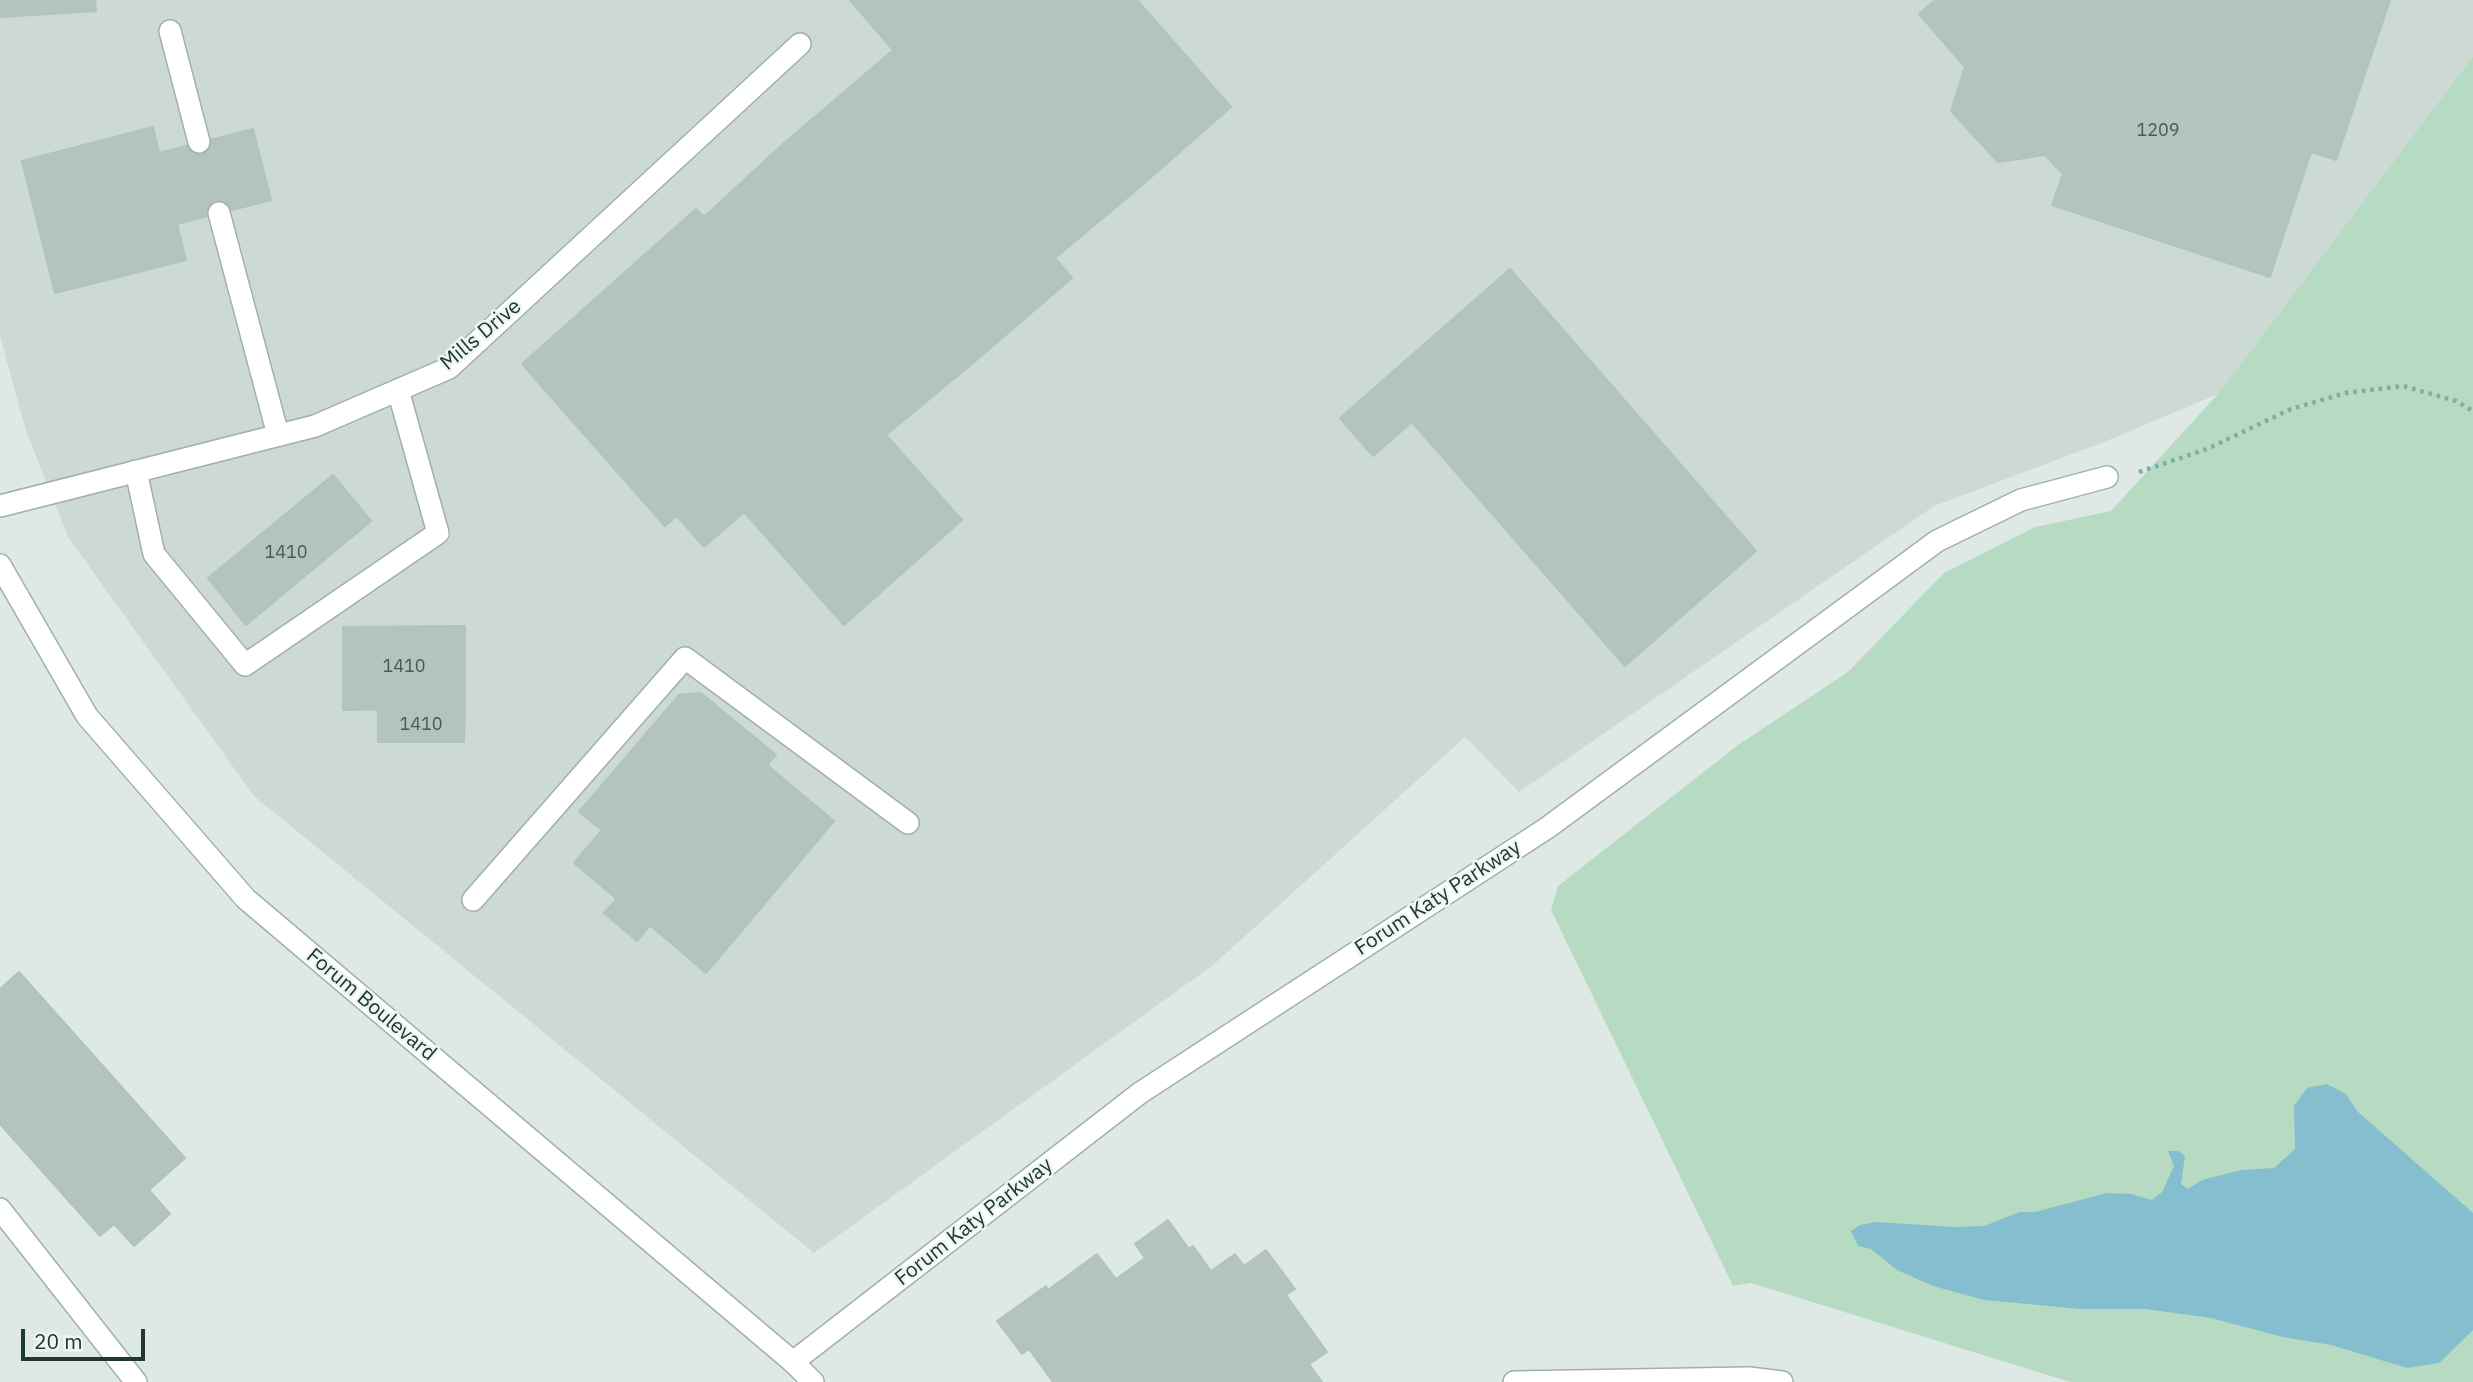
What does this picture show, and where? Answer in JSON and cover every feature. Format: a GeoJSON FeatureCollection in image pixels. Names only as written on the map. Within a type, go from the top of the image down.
{"type":"FeatureCollection","features":[{"type":"Feature","properties":{"kind":"street"},"geometry":{"type":"LineString","coordinates":[[170,31],[199,142]]}},
{"type":"Feature","properties":{"kind":"street","name":"Mills Drive"},"geometry":{"type":"LineString","coordinates":[[0,506],[315,426],[449,368],[800,44]]}},
{"type":"Feature","properties":{"kind":"street"},"geometry":{"type":"LineString","coordinates":[[219,213],[278,435]]}},
{"type":"Feature","properties":{"kind":"street"},"geometry":{"type":"LineString","coordinates":[[136,471],[154,554],[245,665],[438,533],[398,390]]}},
{"type":"Feature","properties":{"kind":"street","name":"Forum Katy Parkway"},"geometry":{"type":"LineString","coordinates":[[793,1362],[1140,1093],[1547,828],[1937,541],[2021,500],[2107,477]]}},
{"type":"Feature","properties":{"kind":"street","name":"Forum Boulevard"},"geometry":{"type":"LineString","coordinates":[[0,565],[87,716],[246,900],[793,1362],[813,1382]]}},
{"type":"Feature","properties":{"kind":"street"},"geometry":{"type":"LineString","coordinates":[[473,900],[685,658],[908,823]]}},
{"type":"Feature","properties":{"kind":"street"},"geometry":{"type":"LineString","coordinates":[[0,1209],[136,1382]]}},
{"type":"Feature","properties":{"kind":"street"},"geometry":{"type":"LineString","coordinates":[[1514,1382],[1749,1378],[1782,1382]]}},
{"type":"Feature","properties":{"kind":"path"},"geometry":{"type":"LineString","coordinates":[[2107,477],[2136,473],[2207,449],[2291,409],[2346,393],[2403,386],[2456,401],[2473,411]]}},
{"type":"Feature","properties":{"kind":"shaded area"},"geometry":{"type":"Polygon","coordinates":[[[0,0],[2473,0],[2473,56],[2218,394],[2104,442],[1934,506],[1519,792],[1465,737],[1213,965],[814,1253],[254,796],[68,537],[26,431],[0,336],[0,0]]]}},
{"type":"Feature","properties":{"kind":"green space"},"geometry":{"type":"Polygon","coordinates":[[[2473,56],[2473,1382],[2070,1382],[1751,1283],[1733,1286],[1551,910],[1558,886],[1738,745],[1848,672],[1944,573],[2035,527],[2111,511],[2218,394],[2473,56]]]}},
{"type":"Feature","properties":{"kind":"water"},"geometry":{"type":"Polygon","coordinates":[[[2327,1084],[2346,1094],[2357,1111],[2473,1213],[2473,1330],[2439,1363],[2407,1368],[2331,1345],[2283,1337],[2211,1318],[2145,1309],[2081,1309],[1984,1300],[1933,1286],[1897,1270],[1871,1249],[1858,1246],[1851,1231],[1860,1225],[1876,1222],[1984,1226],[2020,1212],[2035,1212],[2107,1193],[2131,1194],[2152,1200],[2162,1192],[2174,1166],[2168,1151],[2178,1151],[2185,1156],[2181,1184],[2188,1189],[2202,1180],[2241,1170],[2274,1168],[2295,1149],[2294,1106],[2307,1088],[2327,1084]]]}},
{"type":"Feature","properties":{"kind":"building"},"geometry":{"type":"Polygon","coordinates":[[[0,0],[95,0],[96,11],[0,17],[0,0]]]}},
{"type":"Feature","properties":{"kind":"building"},"geometry":{"type":"Polygon","coordinates":[[[850,0],[952,0],[894,51],[850,0]]]}},
{"type":"Feature","properties":{"kind":"building"},"geometry":{"type":"Polygon","coordinates":[[[952,0],[966,0],[1134,192],[1055,258],[1072,278],[973,363],[783,144],[952,0]]]}},
{"type":"Feature","properties":{"kind":"building"},"geometry":{"type":"Polygon","coordinates":[[[966,0],[1137,0],[1231,107],[1134,192],[966,0]]]}},
{"type":"Feature","properties":{"kind":"building"},"geometry":{"type":"Polygon","coordinates":[[[1935,0],[2390,0],[2336,160],[2311,152],[2270,277],[2052,205],[2063,174],[2045,155],[1998,162],[1951,111],[1965,67],[1919,14],[1935,0]]]}},
{"type":"Feature","properties":{"kind":"building"},"geometry":{"type":"Polygon","coordinates":[[[153,127],[159,153],[253,129],[271,200],[177,224],[186,260],[55,293],[22,161],[153,127]]]}},
{"type":"Feature","properties":{"kind":"building"},"geometry":{"type":"Polygon","coordinates":[[[783,144],[973,363],[886,435],[962,520],[844,625],[744,512],[704,547],[677,516],[665,526],[522,364],[696,209],[704,217],[783,144]]]}},
{"type":"Feature","properties":{"kind":"building"},"geometry":{"type":"Polygon","coordinates":[[[1510,269],[1756,551],[1625,666],[1412,422],[1373,456],[1340,418],[1510,269]]]}},
{"type":"Feature","properties":{"kind":"building"},"geometry":{"type":"Polygon","coordinates":[[[333,475],[371,521],[246,625],[208,578],[333,475]]]}},
{"type":"Feature","properties":{"kind":"building"},"geometry":{"type":"Polygon","coordinates":[[[465,626],[465,708],[343,710],[343,627],[465,626]]]}},
{"type":"Feature","properties":{"kind":"building"},"geometry":{"type":"Polygon","coordinates":[[[701,693],[776,755],[767,765],[834,821],[706,973],[650,925],[637,941],[604,913],[617,899],[574,863],[602,830],[579,812],[679,695],[701,693]]]}},
{"type":"Feature","properties":{"kind":"building"},"geometry":{"type":"Polygon","coordinates":[[[465,708],[464,742],[378,742],[378,709],[465,708]]]}},
{"type":"Feature","properties":{"kind":"building"},"geometry":{"type":"Polygon","coordinates":[[[19,972],[185,1158],[149,1190],[170,1214],[134,1246],[114,1224],[100,1236],[0,1124],[0,989],[19,972]]]}},
{"type":"Feature","properties":{"kind":"building"},"geometry":{"type":"Polygon","coordinates":[[[1168,1220],[1189,1249],[1193,1246],[1211,1271],[1235,1254],[1244,1266],[1266,1250],[1295,1289],[1286,1295],[1327,1352],[1309,1364],[1322,1382],[1053,1382],[1029,1349],[1022,1354],[997,1321],[1046,1286],[1048,1290],[1097,1254],[1116,1279],[1145,1258],[1135,1244],[1168,1220]]]}}]}
